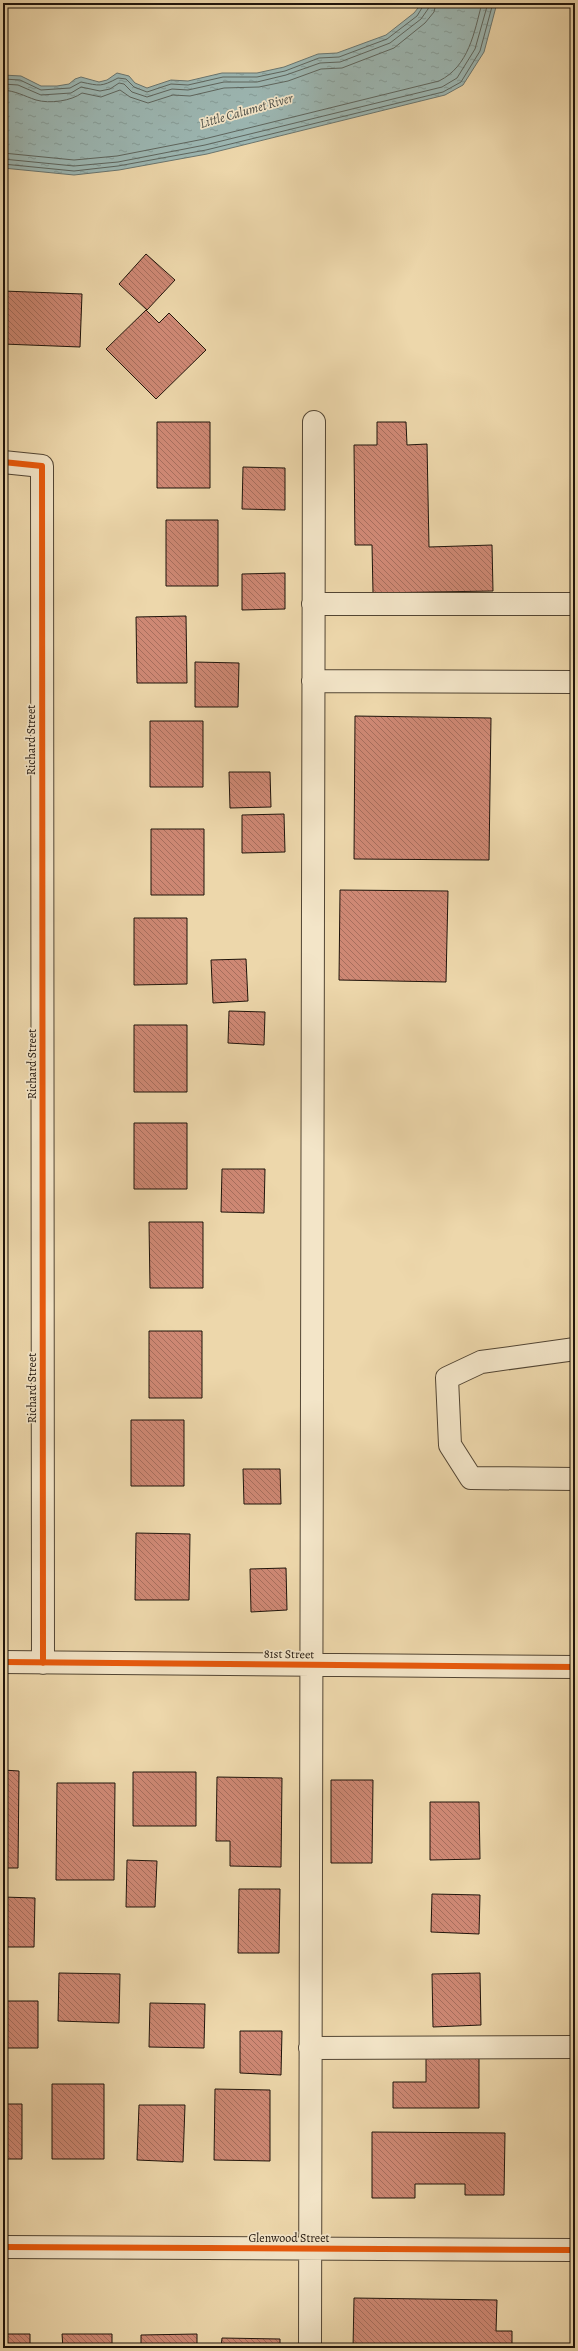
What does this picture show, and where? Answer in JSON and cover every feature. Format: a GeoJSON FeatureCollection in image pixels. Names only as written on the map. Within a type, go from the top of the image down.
{"type":"FeatureCollection","features":[{"type":"Feature","properties":{"kind":"street"},"geometry":{"type":"LineString","coordinates":[[310,2348],[310,1665],[314,422]]}},
{"type":"Feature","properties":{"kind":"street","name":"Richard Street"},"geometry":{"type":"LineString","coordinates":[[3,462],[42,466],[43,1662]]}},
{"type":"Feature","properties":{"kind":"street"},"geometry":{"type":"LineString","coordinates":[[313,604],[575,604]]}},
{"type":"Feature","properties":{"kind":"street"},"geometry":{"type":"LineString","coordinates":[[313,681],[575,682]]}},
{"type":"Feature","properties":{"kind":"street"},"geometry":{"type":"LineString","coordinates":[[575,1349],[481,1362],[447,1378],[450,1445],[471,1478],[575,1479]]}},
{"type":"Feature","properties":{"kind":"street","name":"81st Street"},"geometry":{"type":"LineString","coordinates":[[3,1662],[575,1667]]}},
{"type":"Feature","properties":{"kind":"street"},"geometry":{"type":"LineString","coordinates":[[310,2048],[575,2047]]}},
{"type":"Feature","properties":{"kind":"street","name":"Glenwood Street"},"geometry":{"type":"LineString","coordinates":[[3,2247],[575,2250]]}},
{"type":"Feature","properties":{"kind":"water","name":"Little Calumet River"},"geometry":{"type":"Polygon","coordinates":[[[422,3],[497,3],[484,52],[463,85],[445,95],[207,154],[119,170],[74,175],[3,168],[3,75],[21,76],[41,86],[57,86],[69,84],[75,79],[81,77],[99,82],[107,80],[117,73],[129,76],[135,83],[147,88],[171,80],[188,81],[222,73],[257,73],[284,67],[318,54],[337,53],[386,35],[414,13],[422,3]]]}},
{"type":"Feature","properties":{"kind":"building"},"geometry":{"type":"Polygon","coordinates":[[[146,254],[175,280],[147,310],[119,284],[146,254]]]}},
{"type":"Feature","properties":{"kind":"building"},"geometry":{"type":"Polygon","coordinates":[[[3,291],[82,294],[80,347],[3,344],[3,291]]]}},
{"type":"Feature","properties":{"kind":"building"},"geometry":{"type":"Polygon","coordinates":[[[146,310],[159,323],[169,313],[206,350],[156,399],[106,349],[146,310]]]}},
{"type":"Feature","properties":{"kind":"building"},"geometry":{"type":"Polygon","coordinates":[[[157,422],[210,422],[210,488],[157,488],[157,422]]]}},
{"type":"Feature","properties":{"kind":"building"},"geometry":{"type":"Polygon","coordinates":[[[377,422],[406,422],[407,445],[427,444],[429,547],[492,545],[493,591],[373,593],[372,545],[355,545],[354,445],[377,445],[377,422]]]}},
{"type":"Feature","properties":{"kind":"building"},"geometry":{"type":"Polygon","coordinates":[[[243,467],[285,468],[285,510],[242,509],[243,467]]]}},
{"type":"Feature","properties":{"kind":"building"},"geometry":{"type":"Polygon","coordinates":[[[166,520],[218,520],[218,586],[166,586],[166,520]]]}},
{"type":"Feature","properties":{"kind":"building"},"geometry":{"type":"Polygon","coordinates":[[[285,573],[285,609],[242,610],[242,574],[285,573]]]}},
{"type":"Feature","properties":{"kind":"building"},"geometry":{"type":"Polygon","coordinates":[[[186,616],[187,683],[137,683],[136,617],[186,616]]]}},
{"type":"Feature","properties":{"kind":"building"},"geometry":{"type":"Polygon","coordinates":[[[195,662],[239,663],[238,707],[195,707],[195,662]]]}},
{"type":"Feature","properties":{"kind":"building"},"geometry":{"type":"Polygon","coordinates":[[[355,716],[491,718],[489,860],[354,859],[355,716]]]}},
{"type":"Feature","properties":{"kind":"building"},"geometry":{"type":"Polygon","coordinates":[[[150,721],[203,721],[203,787],[150,787],[150,721]]]}},
{"type":"Feature","properties":{"kind":"building"},"geometry":{"type":"Polygon","coordinates":[[[229,772],[270,772],[271,807],[230,808],[229,772]]]}},
{"type":"Feature","properties":{"kind":"building"},"geometry":{"type":"Polygon","coordinates":[[[284,814],[285,852],[242,853],[242,815],[284,814]]]}},
{"type":"Feature","properties":{"kind":"building"},"geometry":{"type":"Polygon","coordinates":[[[151,829],[204,829],[204,895],[151,895],[151,829]]]}},
{"type":"Feature","properties":{"kind":"building"},"geometry":{"type":"Polygon","coordinates":[[[340,890],[448,891],[446,982],[339,980],[340,890]]]}},
{"type":"Feature","properties":{"kind":"building"},"geometry":{"type":"Polygon","coordinates":[[[134,918],[187,918],[187,984],[134,985],[134,918]]]}},
{"type":"Feature","properties":{"kind":"building"},"geometry":{"type":"Polygon","coordinates":[[[246,959],[248,1001],[213,1003],[211,960],[246,959]]]}},
{"type":"Feature","properties":{"kind":"building"},"geometry":{"type":"Polygon","coordinates":[[[229,1011],[265,1012],[264,1045],[228,1043],[229,1011]]]}},
{"type":"Feature","properties":{"kind":"building"},"geometry":{"type":"Polygon","coordinates":[[[134,1025],[187,1025],[187,1092],[134,1092],[134,1025]]]}},
{"type":"Feature","properties":{"kind":"building"},"geometry":{"type":"Polygon","coordinates":[[[134,1123],[187,1123],[187,1189],[134,1189],[134,1123]]]}},
{"type":"Feature","properties":{"kind":"building"},"geometry":{"type":"Polygon","coordinates":[[[222,1169],[265,1169],[264,1213],[221,1212],[222,1169]]]}},
{"type":"Feature","properties":{"kind":"building"},"geometry":{"type":"Polygon","coordinates":[[[149,1222],[203,1222],[203,1288],[150,1288],[149,1222]]]}},
{"type":"Feature","properties":{"kind":"building"},"geometry":{"type":"Polygon","coordinates":[[[149,1331],[202,1331],[202,1398],[149,1398],[149,1331]]]}},
{"type":"Feature","properties":{"kind":"building"},"geometry":{"type":"Polygon","coordinates":[[[131,1420],[184,1420],[184,1486],[131,1486],[131,1420]]]}},
{"type":"Feature","properties":{"kind":"building"},"geometry":{"type":"Polygon","coordinates":[[[243,1469],[280,1469],[281,1504],[244,1504],[243,1469]]]}},
{"type":"Feature","properties":{"kind":"building"},"geometry":{"type":"Polygon","coordinates":[[[136,1533],[190,1534],[189,1600],[135,1600],[136,1533]]]}},
{"type":"Feature","properties":{"kind":"building"},"geometry":{"type":"Polygon","coordinates":[[[286,1568],[287,1610],[251,1612],[250,1569],[286,1568]]]}},
{"type":"Feature","properties":{"kind":"building"},"geometry":{"type":"Polygon","coordinates":[[[3,1770],[19,1771],[18,1868],[3,1868],[3,1770]]]}},
{"type":"Feature","properties":{"kind":"building"},"geometry":{"type":"Polygon","coordinates":[[[133,1772],[196,1772],[196,1826],[133,1826],[133,1772]]]}},
{"type":"Feature","properties":{"kind":"building"},"geometry":{"type":"Polygon","coordinates":[[[217,1777],[282,1778],[281,1867],[230,1866],[230,1841],[216,1841],[217,1777]]]}},
{"type":"Feature","properties":{"kind":"building"},"geometry":{"type":"Polygon","coordinates":[[[331,1780],[373,1780],[372,1863],[331,1863],[331,1780]]]}},
{"type":"Feature","properties":{"kind":"building"},"geometry":{"type":"Polygon","coordinates":[[[57,1783],[115,1783],[114,1880],[56,1880],[57,1783]]]}},
{"type":"Feature","properties":{"kind":"building"},"geometry":{"type":"Polygon","coordinates":[[[430,1802],[479,1802],[480,1859],[430,1860],[430,1802]]]}},
{"type":"Feature","properties":{"kind":"building"},"geometry":{"type":"Polygon","coordinates":[[[127,1860],[157,1861],[155,1907],[126,1907],[127,1860]]]}},
{"type":"Feature","properties":{"kind":"building"},"geometry":{"type":"Polygon","coordinates":[[[239,1889],[280,1889],[279,1953],[238,1953],[239,1889]]]}},
{"type":"Feature","properties":{"kind":"building"},"geometry":{"type":"Polygon","coordinates":[[[432,1894],[480,1895],[479,1934],[431,1932],[432,1894]]]}},
{"type":"Feature","properties":{"kind":"building"},"geometry":{"type":"Polygon","coordinates":[[[3,1897],[35,1898],[34,1947],[3,1947],[3,1897]]]}},
{"type":"Feature","properties":{"kind":"building"},"geometry":{"type":"Polygon","coordinates":[[[59,1973],[120,1974],[119,2023],[58,2021],[59,1973]]]}},
{"type":"Feature","properties":{"kind":"building"},"geometry":{"type":"Polygon","coordinates":[[[480,1973],[481,2025],[433,2027],[432,1974],[480,1973]]]}},
{"type":"Feature","properties":{"kind":"building"},"geometry":{"type":"Polygon","coordinates":[[[3,2001],[38,2001],[38,2048],[3,2048],[3,2001]]]}},
{"type":"Feature","properties":{"kind":"building"},"geometry":{"type":"Polygon","coordinates":[[[150,2003],[205,2004],[204,2048],[149,2047],[150,2003]]]}},
{"type":"Feature","properties":{"kind":"building"},"geometry":{"type":"Polygon","coordinates":[[[240,2031],[282,2031],[281,2075],[240,2073],[240,2031]]]}},
{"type":"Feature","properties":{"kind":"building"},"geometry":{"type":"Polygon","coordinates":[[[426,2056],[479,2056],[479,2108],[393,2108],[393,2082],[426,2082],[426,2056]]]}},
{"type":"Feature","properties":{"kind":"building"},"geometry":{"type":"Polygon","coordinates":[[[52,2084],[104,2084],[104,2159],[52,2159],[52,2084]]]}},
{"type":"Feature","properties":{"kind":"building"},"geometry":{"type":"Polygon","coordinates":[[[215,2089],[270,2090],[270,2161],[214,2160],[215,2089]]]}},
{"type":"Feature","properties":{"kind":"building"},"geometry":{"type":"Polygon","coordinates":[[[3,2104],[22,2104],[22,2159],[3,2159],[3,2104]]]}},
{"type":"Feature","properties":{"kind":"building"},"geometry":{"type":"Polygon","coordinates":[[[139,2105],[185,2105],[183,2162],[137,2160],[139,2105]]]}},
{"type":"Feature","properties":{"kind":"building"},"geometry":{"type":"Polygon","coordinates":[[[372,2132],[505,2133],[504,2195],[465,2195],[465,2184],[415,2184],[415,2198],[372,2198],[372,2132]]]}},
{"type":"Feature","properties":{"kind":"building"},"geometry":{"type":"Polygon","coordinates":[[[354,2298],[497,2300],[496,2331],[512,2331],[512,2348],[353,2348],[354,2298]]]}},
{"type":"Feature","properties":{"kind":"building"},"geometry":{"type":"Polygon","coordinates":[[[3,2334],[30,2334],[30,2348],[3,2348],[3,2334]]]}},
{"type":"Feature","properties":{"kind":"building"},"geometry":{"type":"Polygon","coordinates":[[[62,2334],[112,2334],[112,2348],[63,2348],[62,2334]]]}},
{"type":"Feature","properties":{"kind":"building"},"geometry":{"type":"Polygon","coordinates":[[[197,2334],[197,2348],[141,2348],[141,2335],[197,2334]]]}},
{"type":"Feature","properties":{"kind":"building"},"geometry":{"type":"Polygon","coordinates":[[[222,2338],[280,2339],[280,2348],[221,2348],[222,2338]]]}},
{"type":"Feature","properties":{"kind":"cycle path"},"geometry":{"type":"LineString","coordinates":[[3,462],[42,466],[43,1663]]}},
{"type":"Feature","properties":{"kind":"cycle path"},"geometry":{"type":"LineString","coordinates":[[3,1662],[575,1667]]}},
{"type":"Feature","properties":{"kind":"cycle path"},"geometry":{"type":"LineString","coordinates":[[3,2247],[575,2250]]}}]}
